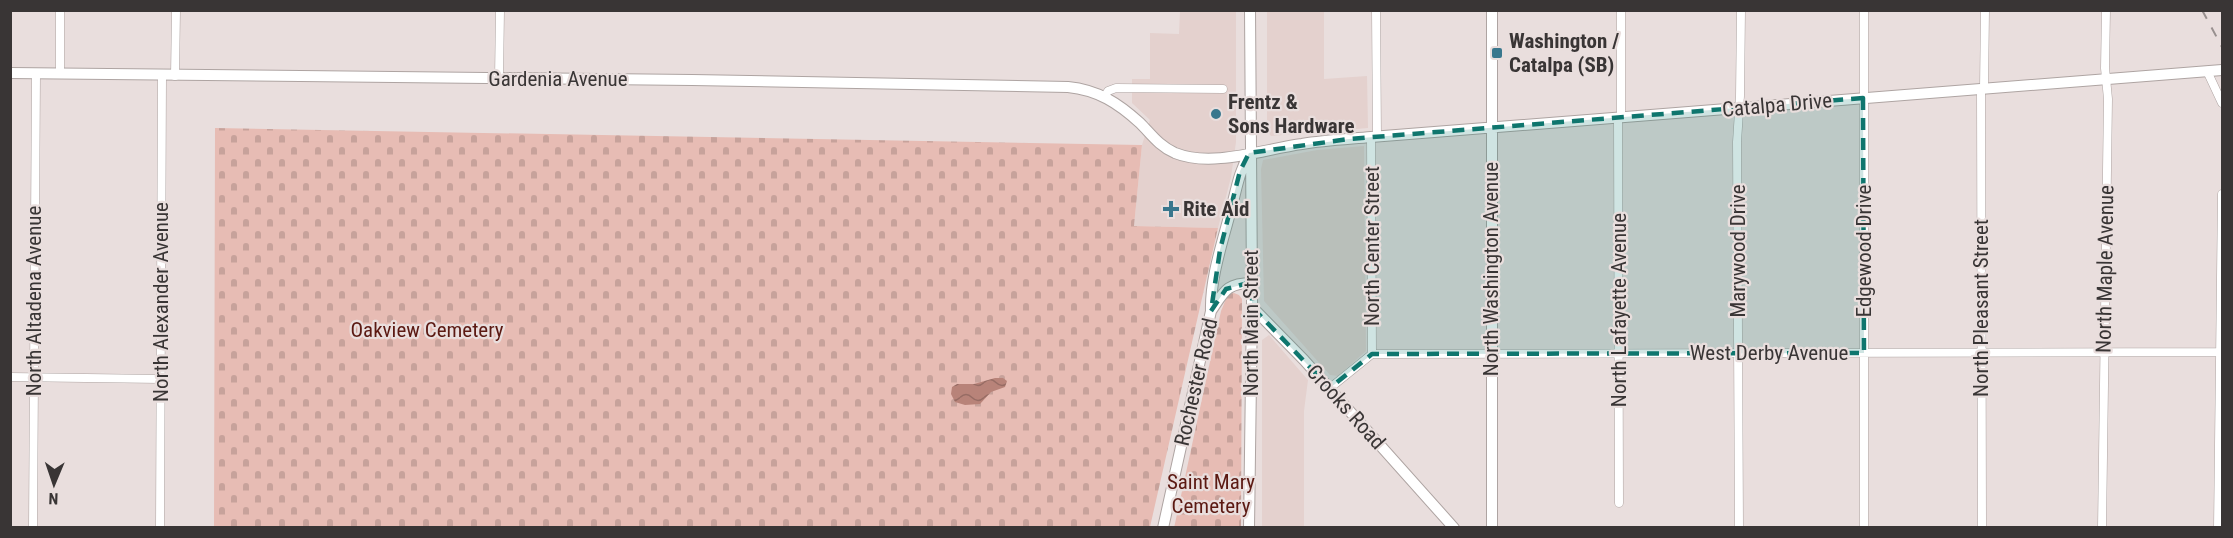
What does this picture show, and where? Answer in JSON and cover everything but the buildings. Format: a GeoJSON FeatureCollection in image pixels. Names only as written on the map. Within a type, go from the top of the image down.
{"type":"FeatureCollection","features":[{"type":"Feature","properties":{"kind":"street"},"geometry":{"type":"LineString","coordinates":[[60,10],[60,74]]}},
{"type":"Feature","properties":{"kind":"street"},"geometry":{"type":"LineString","coordinates":[[176,10],[176,76]]}},
{"type":"Feature","properties":{"kind":"street"},"geometry":{"type":"LineString","coordinates":[[499,78],[500,10]]}},
{"type":"Feature","properties":{"kind":"street","name":"North Main Street"},"geometry":{"type":"LineString","coordinates":[[1250,10],[1252,283]]}},
{"type":"Feature","properties":{"kind":"street","name":"North Center Street"},"geometry":{"type":"LineString","coordinates":[[1372,354],[1376,10]]}},
{"type":"Feature","properties":{"kind":"street","name":"North Washington Avenue"},"geometry":{"type":"LineString","coordinates":[[1492,10],[1492,528]]}},
{"type":"Feature","properties":{"kind":"street","name":"North Lafayette Avenue"},"geometry":{"type":"LineString","coordinates":[[1619,503],[1621,10]]}},
{"type":"Feature","properties":{"kind":"street","name":"Marywood Drive"},"geometry":{"type":"LineString","coordinates":[[1739,528],[1737,142],[1741,10]]}},
{"type":"Feature","properties":{"kind":"street","name":"Edgewood Drive"},"geometry":{"type":"LineString","coordinates":[[1864,10],[1864,528]]}},
{"type":"Feature","properties":{"kind":"street","name":"North Pleasant Street"},"geometry":{"type":"LineString","coordinates":[[1982,528],[1981,353],[1985,10]]}},
{"type":"Feature","properties":{"kind":"street","name":"North Maple Avenue"},"geometry":{"type":"LineString","coordinates":[[2102,528],[2106,10]]}},
{"type":"Feature","properties":{"kind":"street","name":"Catalpa Drive"},"geometry":{"type":"LineString","coordinates":[[1250,153],[1374,137],[2223,70]]}},
{"type":"Feature","properties":{"kind":"street"},"geometry":{"type":"LineString","coordinates":[[2207,71],[2223,103]]}},
{"type":"Feature","properties":{"kind":"street","name":"Gardenia Avenue"},"geometry":{"type":"LineString","coordinates":[[10,73],[703,80],[1068,87],[1082,88],[1104,96],[1141,124],[1156,141],[1175,153],[1189,156],[1223,157],[1250,153]]}},
{"type":"Feature","properties":{"kind":"street","name":"North Altadena Avenue"},"geometry":{"type":"LineString","coordinates":[[33,528],[36,74]]}},
{"type":"Feature","properties":{"kind":"street","name":"North Alexander Avenue"},"geometry":{"type":"LineString","coordinates":[[160,528],[162,76]]}},
{"type":"Feature","properties":{"kind":"street"},"geometry":{"type":"LineString","coordinates":[[1104,96],[1108,91],[1116,88],[1223,89]]}},
{"type":"Feature","properties":{"kind":"street"},"geometry":{"type":"LineString","coordinates":[[1211,311],[1210,299],[1220,250],[1240,171],[1250,153]]}},
{"type":"Feature","properties":{"kind":"street"},"geometry":{"type":"LineString","coordinates":[[2218,528],[2223,194]]}},
{"type":"Feature","properties":{"kind":"street","name":"Rochester Road"},"geometry":{"type":"LineString","coordinates":[[1163,528],[1211,311],[1226,289],[1236,283],[1252,283]]}},
{"type":"Feature","properties":{"kind":"street"},"geometry":{"type":"LineString","coordinates":[[1252,283],[1252,307]]}},
{"type":"Feature","properties":{"kind":"street","name":"North Main Street"},"geometry":{"type":"LineString","coordinates":[[1250,528],[1252,307]]}},
{"type":"Feature","properties":{"kind":"street","name":"Crooks Road"},"geometry":{"type":"LineString","coordinates":[[1252,307],[1330,388],[1454,528]]}},
{"type":"Feature","properties":{"kind":"street","name":"West Derby Avenue"},"geometry":{"type":"LineString","coordinates":[[1372,354],[2220,352]]}},
{"type":"Feature","properties":{"kind":"street"},"geometry":{"type":"LineString","coordinates":[[1330,388],[1372,354]]}},
{"type":"Feature","properties":{"kind":"street"},"geometry":{"type":"LineString","coordinates":[[10,377],[161,379]]}},
{"type":"Feature","properties":{"kind":"highlighted area"},"geometry":{"type":"Polygon","coordinates":[[[1863,98],[1864,353],[1372,354],[1330,388],[1252,307],[1252,282],[1226,289],[1211,311],[1220,250],[1240,171],[1249,153],[1349,139],[1863,98]]]}},
{"type":"Feature","properties":{"kind":"shaded area"},"geometry":{"type":"Polygon","coordinates":[[[1180,11],[1236,11],[1236,142],[1231,177],[1218,228],[1134,226],[1142,145],[1150,120],[1132,103],[1132,79],[1150,79],[1150,33],[1179,34],[1180,11]]]}},
{"type":"Feature","properties":{"kind":"shaded area"},"geometry":{"type":"Polygon","coordinates":[[[1267,11],[1324,11],[1324,79],[1367,76],[1368,128],[1271,136],[1267,131],[1267,11]]]}},
{"type":"Feature","properties":{"kind":"shaded area"},"geometry":{"type":"Polygon","coordinates":[[[1364,146],[1366,351],[1338,376],[1330,375],[1264,301],[1261,169],[1263,160],[1317,150],[1364,146]]]}},
{"type":"Feature","properties":{"kind":"shaded area"},"geometry":{"type":"Polygon","coordinates":[[[1269,335],[1308,380],[1304,411],[1304,527],[1262,527],[1262,340],[1269,335]]]}},
{"type":"Feature","properties":{"kind":"green space","name":"Oakview Cemetery"},"geometry":{"type":"Polygon","coordinates":[[[215,128],[1142,145],[1134,226],[1218,228],[1150,527],[214,528],[215,128]]]}},
{"type":"Feature","properties":{"kind":"green space","name":"Saint Mary Cemetery"},"geometry":{"type":"Polygon","coordinates":[[[1234,293],[1242,299],[1241,527],[1174,528],[1221,311],[1228,294],[1234,293]]]}},
{"type":"Feature","properties":{"kind":"water"},"geometry":{"type":"Polygon","coordinates":[[[1003,378],[1007,381],[1005,387],[991,392],[980,404],[965,405],[955,402],[951,394],[952,387],[957,384],[974,384],[1003,378]]]}},
{"type":"Feature","properties":{"kind":"railway"},"geometry":{"type":"LineString","coordinates":[[2202,10],[2222,47]]}},
{"type":"Feature","properties":{"kind":"place","name":"Washington / Catalpa (SB)"},"geometry":{"type":"Point","coordinates":[1497,53]}},
{"type":"Feature","properties":{"kind":"place","name":"Frentz & Sons Hardware"},"geometry":{"type":"Point","coordinates":[1216,114]}},
{"type":"Feature","properties":{"kind":"place","name":"Rite Aid"},"geometry":{"type":"Point","coordinates":[1171,209]}}]}
